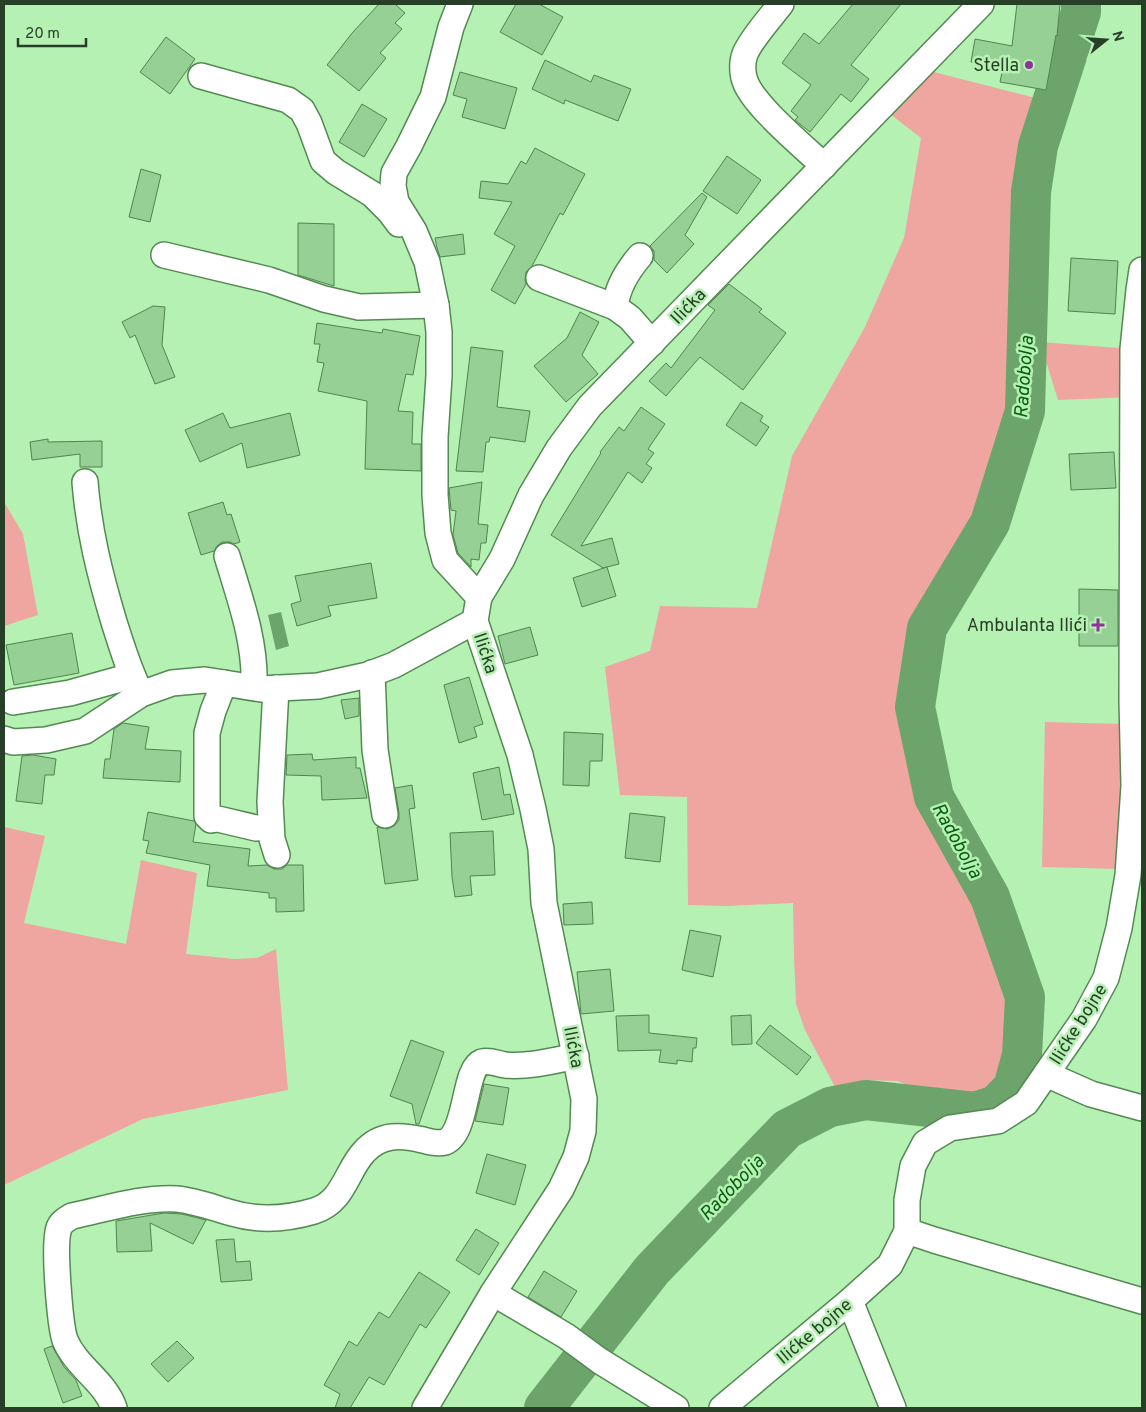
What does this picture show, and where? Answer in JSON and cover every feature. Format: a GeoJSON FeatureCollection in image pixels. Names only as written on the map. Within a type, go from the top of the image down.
{"type":"FeatureCollection","features":[{"type":"Feature","properties":{"kind":"street"},"geometry":{"type":"LineString","coordinates":[[13,702],[136,685],[205,680],[265,688],[318,686],[372,673],[394,665],[477,609],[445,560],[438,533],[435,495],[435,437],[439,376],[439,332],[436,305],[427,262],[414,231],[396,202],[393,186],[394,173],[433,96],[451,27],[460,4]]}},
{"type":"Feature","properties":{"kind":"street"},"geometry":{"type":"LineString","coordinates":[[781,4],[745,53],[743,72],[745,81],[749,90],[768,113],[824,166]]}},
{"type":"Feature","properties":{"kind":"street","name":"Ilićka"},"geometry":{"type":"LineString","coordinates":[[425,1408],[494,1293],[561,1189],[576,1157],[583,1131],[584,1099],[544,903],[541,849],[533,809],[520,755],[477,609],[531,495],[559,448],[590,406],[980,4]]}},
{"type":"Feature","properties":{"kind":"street"},"geometry":{"type":"LineString","coordinates":[[200,76],[288,100],[302,110],[309,123],[323,161],[336,172],[372,194],[390,212],[427,262]]}},
{"type":"Feature","properties":{"kind":"street"},"geometry":{"type":"LineString","coordinates":[[164,255],[269,280],[324,299],[359,308],[436,305]]}},
{"type":"Feature","properties":{"kind":"street"},"geometry":{"type":"LineString","coordinates":[[616,307],[617,295],[630,267],[640,256]]}},
{"type":"Feature","properties":{"kind":"street","name":"Ilićke bojne"},"geometry":{"type":"LineString","coordinates":[[722,1408],[890,1265],[907,1231],[907,1200],[913,1166],[925,1143],[950,1128],[998,1121],[1026,1103],[1084,1019],[1106,978],[1119,928],[1128,875],[1134,786],[1132,700],[1134,349],[1138,290],[1142,270]]}},
{"type":"Feature","properties":{"kind":"street"},"geometry":{"type":"LineString","coordinates":[[539,278],[616,307],[630,318],[652,343]]}},
{"type":"Feature","properties":{"kind":"street"},"geometry":{"type":"LineString","coordinates":[[85,482],[88,517],[100,577],[136,685]]}},
{"type":"Feature","properties":{"kind":"street"},"geometry":{"type":"LineString","coordinates":[[227,556],[251,641],[255,667],[265,688],[272,839],[277,855]]}},
{"type":"Feature","properties":{"kind":"street"},"geometry":{"type":"LineString","coordinates":[[372,673],[375,750],[385,815]]}},
{"type":"Feature","properties":{"kind":"street"},"geometry":{"type":"LineString","coordinates":[[224,683],[207,733],[207,816],[211,820],[218,819],[256,828]]}},
{"type":"Feature","properties":{"kind":"street"},"geometry":{"type":"LineString","coordinates":[[4,739],[13,742],[46,740],[84,731],[136,685]]}},
{"type":"Feature","properties":{"kind":"street"},"geometry":{"type":"LineString","coordinates":[[114,1408],[110,1396],[78,1360],[66,1340],[60,1314],[56,1244],[58,1229],[63,1221],[72,1216],[145,1201],[176,1199],[197,1202],[234,1214],[264,1219],[286,1217],[316,1210],[327,1204],[340,1192],[364,1152],[380,1140],[390,1136],[406,1136],[436,1143],[446,1142],[453,1136],[458,1129],[471,1079],[476,1067],[482,1062],[489,1061],[502,1065],[526,1066],[576,1056]]}},
{"type":"Feature","properties":{"kind":"street"},"geometry":{"type":"LineString","coordinates":[[1046,1074],[1091,1094],[1142,1108]]}},
{"type":"Feature","properties":{"kind":"street"},"geometry":{"type":"LineString","coordinates":[[907,1231],[1142,1302]]}},
{"type":"Feature","properties":{"kind":"street"},"geometry":{"type":"LineString","coordinates":[[494,1293],[566,1336],[600,1361],[676,1408]]}},
{"type":"Feature","properties":{"kind":"street"},"geometry":{"type":"LineString","coordinates":[[850,1301],[893,1408]]}},
{"type":"Feature","properties":{"kind":"shaded area"},"geometry":{"type":"Polygon","coordinates":[[[918,68],[1044,100],[1033,125],[1023,178],[1020,227],[1019,323],[1015,374],[1015,421],[1001,470],[951,577],[920,624],[906,652],[900,685],[909,747],[921,786],[936,818],[965,866],[986,913],[1003,966],[1007,1004],[1002,1077],[997,1091],[989,1097],[982,1099],[938,1096],[897,1081],[864,1080],[835,1087],[805,1030],[796,1004],[793,903],[726,906],[688,905],[687,797],[620,795],[605,667],[650,651],[660,606],[757,608],[792,456],[865,327],[904,238],[921,138],[881,107],[918,68]]]}},
{"type":"Feature","properties":{"kind":"shaded area"},"geometry":{"type":"Polygon","coordinates":[[[1040,342],[1133,349],[1133,397],[1058,400],[1040,342]]]}},
{"type":"Feature","properties":{"kind":"shaded area"},"geometry":{"type":"Polygon","coordinates":[[[4,502],[23,534],[38,615],[4,626],[4,502]]]}},
{"type":"Feature","properties":{"kind":"shaded area"},"geometry":{"type":"Polygon","coordinates":[[[281,612],[289,646],[276,650],[268,615],[281,612]]]}},
{"type":"Feature","properties":{"kind":"shaded area"},"geometry":{"type":"Polygon","coordinates":[[[1045,722],[1123,724],[1120,869],[1042,867],[1045,722]]]}},
{"type":"Feature","properties":{"kind":"shaded area"},"geometry":{"type":"Polygon","coordinates":[[[4,827],[45,836],[24,923],[126,944],[141,860],[197,873],[186,954],[234,959],[257,958],[276,949],[288,1090],[143,1119],[4,1185],[4,827]]]}},
{"type":"Feature","properties":{"kind":"building"},"geometry":{"type":"Polygon","coordinates":[[[379,4],[395,4],[405,13],[395,23],[402,29],[380,53],[386,58],[359,91],[327,65],[353,32],[379,4]]]}},
{"type":"Feature","properties":{"kind":"building"},"geometry":{"type":"Polygon","coordinates":[[[516,4],[539,4],[563,17],[542,55],[500,32],[516,4]]]}},
{"type":"Feature","properties":{"kind":"building"},"geometry":{"type":"Polygon","coordinates":[[[853,4],[901,4],[851,65],[869,79],[851,102],[841,94],[810,132],[795,120],[798,117],[791,111],[811,85],[782,63],[804,33],[819,44],[853,4]]]}},
{"type":"Feature","properties":{"kind":"building"},"geometry":{"type":"Polygon","coordinates":[[[1017,4],[1060,4],[1057,36],[1046,90],[1000,82],[1002,72],[982,68],[982,64],[971,62],[975,39],[1012,46],[1017,4]]]}},
{"type":"Feature","properties":{"kind":"building"},"geometry":{"type":"Polygon","coordinates":[[[166,37],[195,59],[170,94],[140,72],[166,37]]]}},
{"type":"Feature","properties":{"kind":"building"},"geometry":{"type":"Polygon","coordinates":[[[545,60],[591,82],[594,75],[631,89],[618,121],[565,100],[564,104],[532,89],[545,60]]]}},
{"type":"Feature","properties":{"kind":"building"},"geometry":{"type":"Polygon","coordinates":[[[460,72],[517,88],[505,129],[462,117],[467,99],[453,95],[460,72]]]}},
{"type":"Feature","properties":{"kind":"building"},"geometry":{"type":"Polygon","coordinates":[[[362,104],[387,119],[364,157],[339,142],[362,104]]]}},
{"type":"Feature","properties":{"kind":"building"},"geometry":{"type":"Polygon","coordinates":[[[535,148],[585,174],[563,215],[560,213],[532,266],[526,272],[526,284],[515,304],[491,290],[515,246],[494,234],[512,202],[479,198],[481,181],[508,184],[521,161],[526,164],[535,148]]]}},
{"type":"Feature","properties":{"kind":"building"},"geometry":{"type":"Polygon","coordinates":[[[727,156],[761,180],[737,214],[703,191],[727,156]]]}},
{"type":"Feature","properties":{"kind":"building"},"geometry":{"type":"Polygon","coordinates":[[[141,169],[161,175],[150,222],[129,217],[141,169]]]}},
{"type":"Feature","properties":{"kind":"building"},"geometry":{"type":"Polygon","coordinates":[[[702,193],[707,197],[685,235],[694,244],[667,273],[654,260],[654,251],[650,246],[702,193]]]}},
{"type":"Feature","properties":{"kind":"building"},"geometry":{"type":"Polygon","coordinates":[[[298,223],[334,224],[334,286],[298,275],[298,223]]]}},
{"type":"Feature","properties":{"kind":"building"},"geometry":{"type":"Polygon","coordinates":[[[463,234],[465,254],[440,257],[435,238],[463,234]]]}},
{"type":"Feature","properties":{"kind":"building"},"geometry":{"type":"Polygon","coordinates":[[[1071,258],[1118,261],[1115,314],[1068,311],[1071,258]]]}},
{"type":"Feature","properties":{"kind":"building"},"geometry":{"type":"Polygon","coordinates":[[[729,284],[762,309],[759,312],[786,333],[743,390],[700,357],[666,396],[649,381],[666,363],[671,368],[715,310],[708,305],[729,284]]]}},
{"type":"Feature","properties":{"kind":"building"},"geometry":{"type":"Polygon","coordinates":[[[153,306],[165,307],[162,345],[175,377],[155,384],[135,335],[130,338],[122,322],[153,306]]]}},
{"type":"Feature","properties":{"kind":"building"},"geometry":{"type":"Polygon","coordinates":[[[580,312],[599,322],[582,355],[598,374],[566,402],[534,366],[567,338],[580,312]]]}},
{"type":"Feature","properties":{"kind":"building"},"geometry":{"type":"Polygon","coordinates":[[[317,323],[382,333],[383,329],[420,336],[413,375],[406,374],[398,411],[413,412],[412,444],[421,444],[421,471],[365,469],[367,401],[318,391],[324,363],[317,362],[320,344],[314,344],[317,323]]]}},
{"type":"Feature","properties":{"kind":"building"},"geometry":{"type":"Polygon","coordinates":[[[471,347],[503,351],[497,407],[530,411],[525,442],[490,437],[489,442],[486,442],[483,472],[456,471],[471,347]]]}},
{"type":"Feature","properties":{"kind":"building"},"geometry":{"type":"Polygon","coordinates":[[[741,402],[763,416],[760,421],[769,427],[756,446],[726,425],[741,402]]]}},
{"type":"Feature","properties":{"kind":"building"},"geometry":{"type":"Polygon","coordinates":[[[641,407],[665,424],[648,449],[654,453],[646,464],[652,468],[642,483],[628,472],[581,546],[612,538],[619,564],[603,568],[551,535],[600,452],[619,427],[624,431],[641,407]]]}},
{"type":"Feature","properties":{"kind":"building"},"geometry":{"type":"Polygon","coordinates":[[[223,413],[230,428],[290,413],[300,455],[247,468],[242,443],[200,462],[185,430],[223,413]]]}},
{"type":"Feature","properties":{"kind":"building"},"geometry":{"type":"Polygon","coordinates":[[[48,439],[48,442],[102,441],[102,467],[80,467],[80,454],[32,460],[30,442],[48,439]]]}},
{"type":"Feature","properties":{"kind":"building"},"geometry":{"type":"Polygon","coordinates":[[[1114,452],[1116,488],[1071,490],[1069,454],[1114,452]]]}},
{"type":"Feature","properties":{"kind":"building"},"geometry":{"type":"Polygon","coordinates":[[[482,482],[478,524],[488,525],[486,543],[481,543],[479,560],[471,559],[471,567],[458,553],[453,535],[456,511],[451,510],[449,488],[482,482]]]}},
{"type":"Feature","properties":{"kind":"building"},"geometry":{"type":"Polygon","coordinates":[[[223,502],[227,515],[231,514],[240,542],[234,544],[222,542],[214,551],[201,555],[188,513],[223,502]]]}},
{"type":"Feature","properties":{"kind":"building"},"geometry":{"type":"Polygon","coordinates":[[[371,563],[377,598],[328,606],[331,616],[297,626],[291,604],[301,601],[295,576],[371,563]]]}},
{"type":"Feature","properties":{"kind":"building"},"geometry":{"type":"Polygon","coordinates":[[[607,567],[616,596],[582,607],[573,578],[607,567]]]}},
{"type":"Feature","properties":{"kind":"building"},"geometry":{"type":"Polygon","coordinates":[[[1079,589],[1118,590],[1118,646],[1079,646],[1079,589]]]}},
{"type":"Feature","properties":{"kind":"building"},"geometry":{"type":"Polygon","coordinates":[[[530,627],[538,655],[505,664],[498,636],[530,627]]]}},
{"type":"Feature","properties":{"kind":"building"},"geometry":{"type":"Polygon","coordinates":[[[72,633],[79,673],[14,685],[6,645],[72,633]]]}},
{"type":"Feature","properties":{"kind":"building"},"geometry":{"type":"Polygon","coordinates":[[[469,677],[483,724],[474,727],[477,737],[459,743],[444,685],[469,677]]]}},
{"type":"Feature","properties":{"kind":"building"},"geometry":{"type":"Polygon","coordinates":[[[359,698],[359,716],[345,719],[341,700],[359,698]]]}},
{"type":"Feature","properties":{"kind":"building"},"geometry":{"type":"Polygon","coordinates":[[[123,723],[149,727],[145,749],[181,751],[180,782],[103,778],[105,759],[110,759],[114,729],[123,723]]]}},
{"type":"Feature","properties":{"kind":"building"},"geometry":{"type":"Polygon","coordinates":[[[564,732],[603,734],[602,761],[590,761],[589,786],[563,785],[564,732]]]}},
{"type":"Feature","properties":{"kind":"building"},"geometry":{"type":"Polygon","coordinates":[[[312,754],[313,760],[356,757],[356,768],[360,768],[367,798],[322,800],[321,776],[286,775],[287,755],[312,754]]]}},
{"type":"Feature","properties":{"kind":"building"},"geometry":{"type":"Polygon","coordinates":[[[33,755],[56,759],[54,775],[45,775],[42,804],[16,801],[22,756],[33,755]]]}},
{"type":"Feature","properties":{"kind":"building"},"geometry":{"type":"Polygon","coordinates":[[[499,767],[504,795],[510,794],[514,814],[482,820],[473,773],[499,767]]]}},
{"type":"Feature","properties":{"kind":"building"},"geometry":{"type":"Polygon","coordinates":[[[412,785],[415,808],[409,809],[418,880],[385,884],[377,827],[387,829],[394,826],[399,820],[395,788],[412,785]]]}},
{"type":"Feature","properties":{"kind":"building"},"geometry":{"type":"Polygon","coordinates":[[[148,812],[194,821],[196,824],[193,842],[250,849],[248,866],[267,865],[274,869],[282,869],[287,865],[303,865],[304,911],[276,912],[276,898],[269,898],[269,893],[207,886],[210,865],[146,853],[149,841],[143,840],[148,812]]]}},
{"type":"Feature","properties":{"kind":"building"},"geometry":{"type":"Polygon","coordinates":[[[630,813],[665,817],[660,862],[625,858],[630,813]]]}},
{"type":"Feature","properties":{"kind":"building"},"geometry":{"type":"Polygon","coordinates":[[[493,831],[495,875],[470,876],[472,895],[455,897],[450,833],[493,831]]]}},
{"type":"Feature","properties":{"kind":"building"},"geometry":{"type":"Polygon","coordinates":[[[592,902],[593,924],[564,925],[563,904],[592,902]]]}},
{"type":"Feature","properties":{"kind":"building"},"geometry":{"type":"Polygon","coordinates":[[[690,930],[721,936],[713,977],[682,970],[690,930]]]}},
{"type":"Feature","properties":{"kind":"building"},"geometry":{"type":"Polygon","coordinates":[[[610,969],[614,1011],[581,1014],[577,972],[610,969]]]}},
{"type":"Feature","properties":{"kind":"building"},"geometry":{"type":"Polygon","coordinates":[[[649,1015],[649,1033],[697,1038],[696,1048],[693,1048],[692,1062],[677,1060],[677,1064],[659,1062],[661,1050],[618,1051],[616,1016],[649,1015]]]}},
{"type":"Feature","properties":{"kind":"building"},"geometry":{"type":"Polygon","coordinates":[[[751,1015],[752,1044],[732,1045],[731,1016],[751,1015]]]}},
{"type":"Feature","properties":{"kind":"building"},"geometry":{"type":"Polygon","coordinates":[[[770,1025],[811,1057],[797,1075],[756,1043],[770,1025]]]}},
{"type":"Feature","properties":{"kind":"building"},"geometry":{"type":"Polygon","coordinates":[[[411,1040],[444,1052],[419,1124],[416,1124],[412,1104],[390,1096],[411,1040]]]}},
{"type":"Feature","properties":{"kind":"building"},"geometry":{"type":"Polygon","coordinates":[[[484,1084],[509,1088],[503,1125],[475,1121],[484,1084]]]}},
{"type":"Feature","properties":{"kind":"building"},"geometry":{"type":"Polygon","coordinates":[[[487,1154],[526,1165],[515,1205],[476,1193],[487,1154]]]}},
{"type":"Feature","properties":{"kind":"building"},"geometry":{"type":"Polygon","coordinates":[[[164,1213],[182,1214],[206,1220],[193,1244],[150,1223],[152,1251],[117,1252],[116,1221],[164,1213]]]}},
{"type":"Feature","properties":{"kind":"building"},"geometry":{"type":"Polygon","coordinates":[[[476,1229],[499,1243],[479,1275],[456,1260],[476,1229]]]}},
{"type":"Feature","properties":{"kind":"building"},"geometry":{"type":"Polygon","coordinates":[[[234,1239],[236,1262],[250,1261],[252,1280],[221,1282],[216,1240],[234,1239]]]}},
{"type":"Feature","properties":{"kind":"building"},"geometry":{"type":"Polygon","coordinates":[[[544,1271],[577,1291],[561,1317],[528,1297],[544,1271]]]}},
{"type":"Feature","properties":{"kind":"building"},"geometry":{"type":"Polygon","coordinates":[[[419,1272],[450,1292],[426,1328],[420,1324],[384,1385],[369,1377],[350,1408],[335,1408],[340,1394],[324,1385],[349,1341],[357,1346],[379,1312],[389,1318],[419,1272]]]}},
{"type":"Feature","properties":{"kind":"building"},"geometry":{"type":"Polygon","coordinates":[[[177,1341],[194,1358],[168,1382],[151,1364],[177,1341]]]}},
{"type":"Feature","properties":{"kind":"building"},"geometry":{"type":"Polygon","coordinates":[[[52,1346],[64,1367],[76,1380],[82,1396],[63,1403],[44,1349],[52,1346]]]}},
{"type":"Feature","properties":{"kind":"waterway","name":"Radobolja"},"geometry":{"type":"LineString","coordinates":[[544,1408],[652,1270],[787,1129],[830,1107],[866,1100],[975,1112],[996,1105],[1013,1088],[1022,1055],[1025,997],[990,897],[934,797],[915,707],[927,628],[990,523],[1025,411],[1031,192],[1038,146],[1081,12],[1081,4]]}},
{"type":"Feature","properties":{"kind":"place","name":"Stella"},"geometry":{"type":"Point","coordinates":[1029,65]}},
{"type":"Feature","properties":{"kind":"place","name":"Ambulanta Ilići"},"geometry":{"type":"Point","coordinates":[1098,625]}}]}
